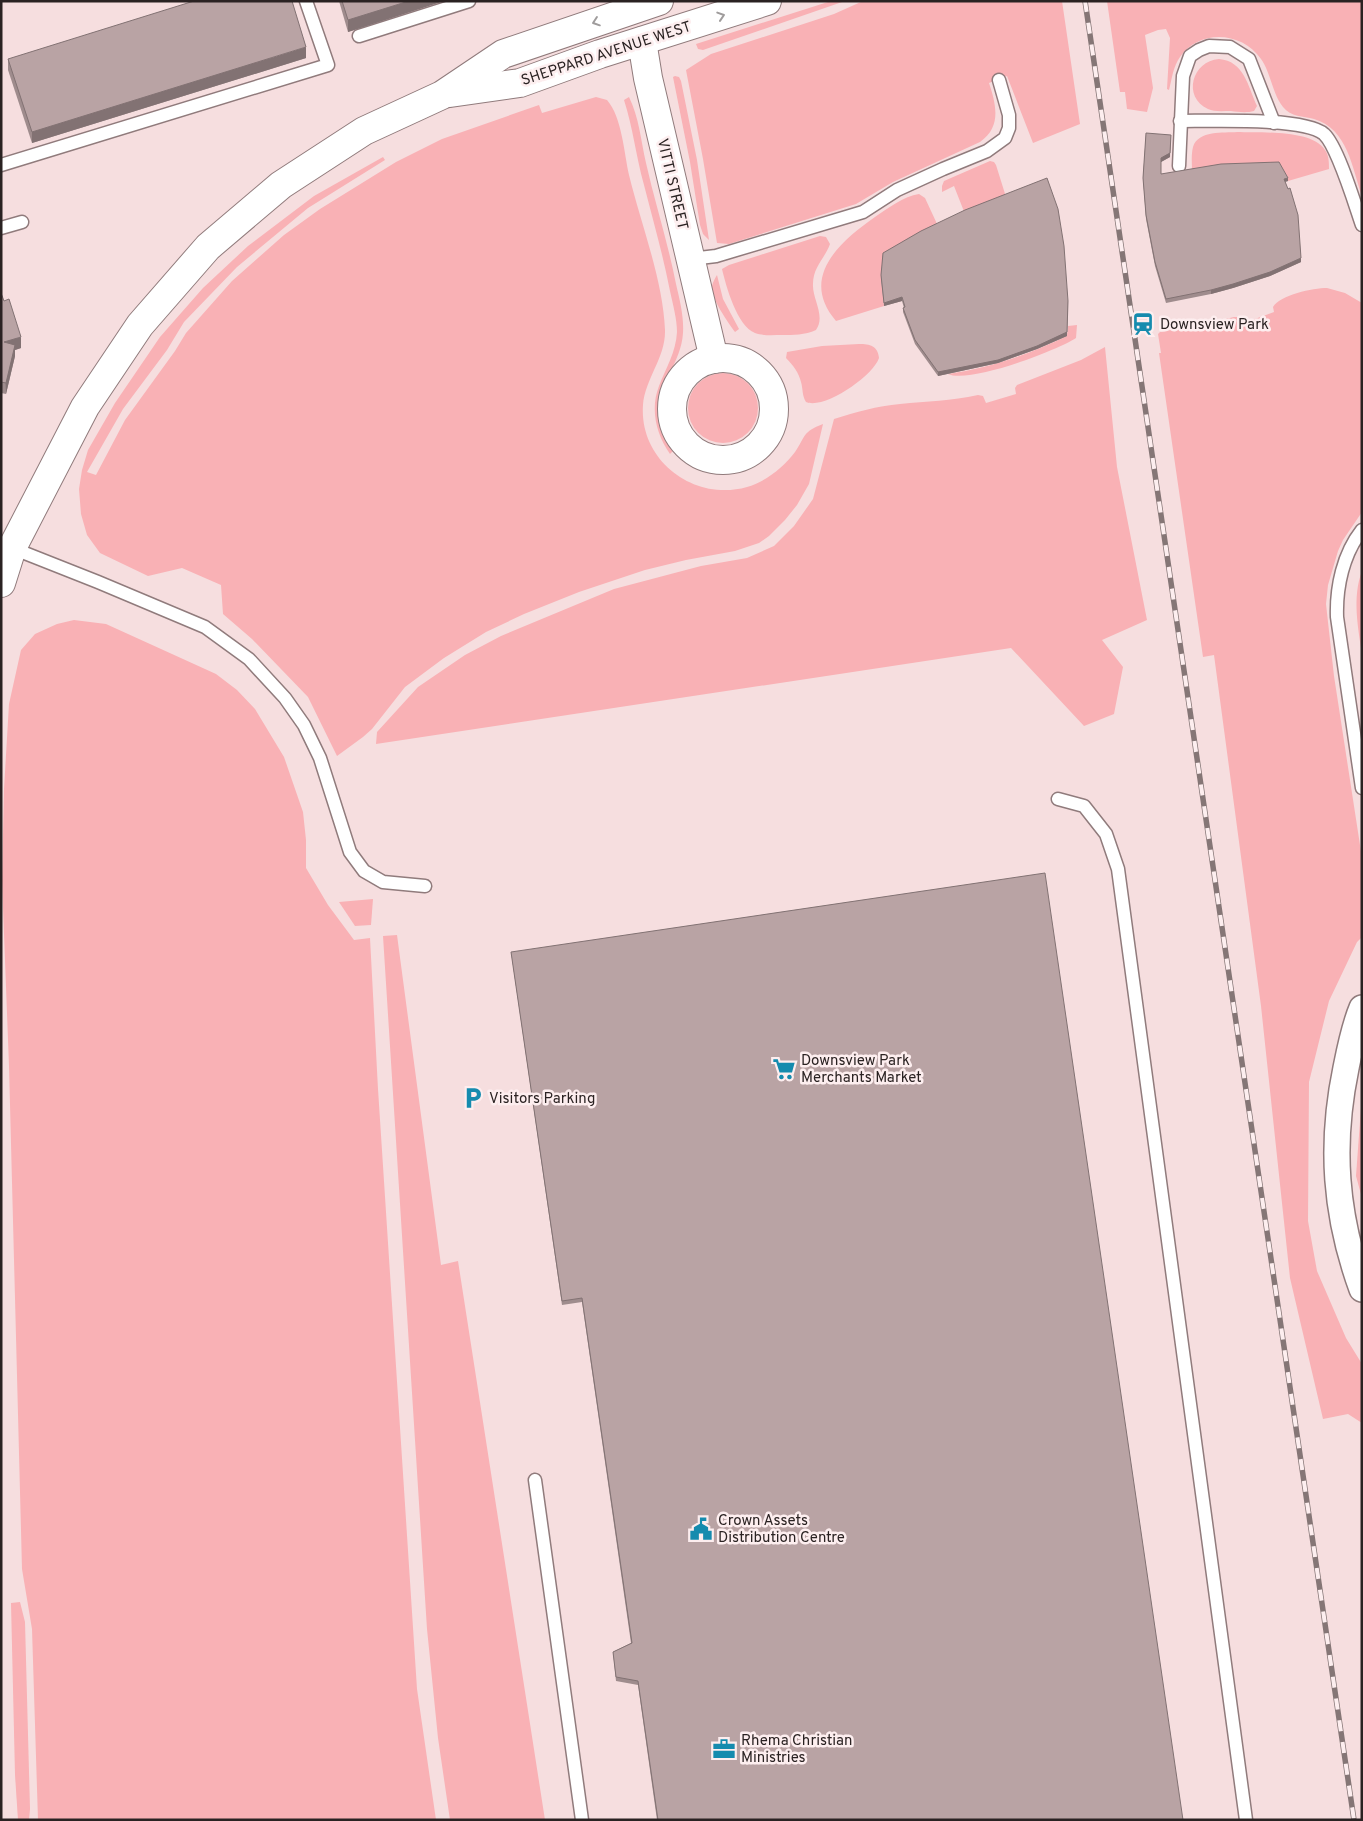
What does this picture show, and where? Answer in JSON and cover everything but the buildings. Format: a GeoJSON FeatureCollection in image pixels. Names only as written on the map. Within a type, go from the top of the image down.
{"type":"FeatureCollection","features":[{"type":"Feature","properties":{"kind":"main road","name":"SHEPPARD AVENUE WEST"},"geometry":{"type":"LineString","coordinates":[[442,95],[520,83],[600,54],[767,1]]}},
{"type":"Feature","properties":{"kind":"main road","name":"SHEPPARD AVENUE WEST"},"geometry":{"type":"LineString","coordinates":[[1,583],[7,546],[90,399],[140,324],[208,247],[281,185],[364,131],[442,95],[503,54],[642,4]]}},
{"type":"Feature","properties":{"kind":"main road","name":"VITTI STREET"},"geometry":{"type":"LineString","coordinates":[[642,41],[648,78],[714,359]]}},
{"type":"Feature","properties":{"kind":"street","name":"VITTI STREET"},"geometry":{"type":"LineString","coordinates":[[642,4],[642,41]]}},
{"type":"Feature","properties":{"kind":"street"},"geometry":{"type":"LineString","coordinates":[[1362,1008],[1349,1053],[1340,1096],[1336,1139],[1337,1183],[1341,1217],[1351,1260],[1362,1289]]}},
{"type":"Feature","properties":{"kind":"lane"},"geometry":{"type":"LineString","coordinates":[[1,166],[328,64],[306,1]]}},
{"type":"Feature","properties":{"kind":"lane"},"geometry":{"type":"LineString","coordinates":[[359,36],[469,1]]}},
{"type":"Feature","properties":{"kind":"lane"},"geometry":{"type":"LineString","coordinates":[[1179,166],[1182,76],[1190,56],[1199,50],[1209,46],[1230,46],[1250,59],[1274,123]]}},
{"type":"Feature","properties":{"kind":"lane"},"geometry":{"type":"LineString","coordinates":[[691,259],[716,256],[863,212],[897,190],[987,151],[1005,138],[1009,128],[1009,115],[999,80]]}},
{"type":"Feature","properties":{"kind":"lane"},"geometry":{"type":"LineString","coordinates":[[1180,121],[1301,125],[1323,134],[1335,150],[1362,225]]}},
{"type":"Feature","properties":{"kind":"lane"},"geometry":{"type":"LineString","coordinates":[[1,228],[22,222]]}},
{"type":"Feature","properties":{"kind":"lane"},"geometry":{"type":"LineString","coordinates":[[1362,530],[1351,547],[1346,560],[1339,584],[1336,604],[1362,788]]}},
{"type":"Feature","properties":{"kind":"lane"},"geometry":{"type":"LineString","coordinates":[[7,546],[205,627],[249,659],[285,698],[304,725],[320,758],[350,852],[364,871],[382,882],[425,886]]}},
{"type":"Feature","properties":{"kind":"lane"},"geometry":{"type":"LineString","coordinates":[[1058,799],[1084,806],[1106,834],[1118,869],[1246,1820]]}},
{"type":"Feature","properties":{"kind":"lane"},"geometry":{"type":"LineString","coordinates":[[535,1480],[582,1820]]}},
{"type":"Feature","properties":{"kind":"shaded area"},"geometry":{"type":"Polygon","coordinates":[[[831,1],[845,1],[703,50],[698,49],[696,44],[831,1]]]}},
{"type":"Feature","properties":{"kind":"shaded area"},"geometry":{"type":"Polygon","coordinates":[[[863,1],[1062,1],[1080,124],[1033,143],[1007,76],[989,83],[994,99],[994,122],[992,129],[980,142],[893,182],[856,204],[729,244],[717,243],[686,70],[711,54],[834,14],[863,1]]]}},
{"type":"Feature","properties":{"kind":"shaded area"},"geometry":{"type":"Polygon","coordinates":[[[1107,1],[1362,1],[1362,196],[1347,151],[1334,131],[1314,119],[1293,114],[1286,110],[1276,96],[1261,59],[1243,43],[1220,37],[1209,38],[1188,48],[1176,65],[1169,90],[1167,89],[1170,38],[1166,29],[1145,35],[1153,88],[1147,112],[1127,109],[1125,92],[1120,92],[1107,1]]]}},
{"type":"Feature","properties":{"kind":"shaded area"},"geometry":{"type":"Polygon","coordinates":[[[1219,59],[1234,64],[1240,69],[1257,106],[1254,111],[1210,110],[1200,103],[1195,96],[1193,88],[1197,73],[1202,66],[1210,61],[1219,59]]]}},
{"type":"Feature","properties":{"kind":"shaded area"},"geometry":{"type":"Polygon","coordinates":[[[673,77],[679,77],[681,81],[697,160],[709,240],[703,234],[700,225],[673,77]]]}},
{"type":"Feature","properties":{"kind":"shaded area"},"geometry":{"type":"Polygon","coordinates":[[[596,97],[607,100],[619,125],[629,175],[656,272],[663,311],[664,340],[659,359],[647,386],[643,405],[644,425],[650,444],[660,460],[674,473],[690,482],[708,488],[727,490],[747,487],[761,482],[791,458],[808,432],[823,424],[809,484],[797,505],[785,520],[759,543],[735,551],[645,570],[579,592],[524,614],[486,632],[444,658],[405,687],[372,729],[337,756],[308,697],[252,639],[223,614],[221,585],[182,568],[148,576],[100,553],[87,535],[81,514],[79,489],[88,450],[115,403],[160,337],[203,288],[248,246],[314,196],[383,157],[385,160],[308,208],[237,267],[184,322],[167,350],[123,409],[87,472],[96,475],[125,420],[186,333],[232,281],[284,235],[320,209],[396,162],[442,139],[539,105],[542,113],[596,97]]]}},
{"type":"Feature","properties":{"kind":"shaded area"},"geometry":{"type":"Polygon","coordinates":[[[629,97],[637,121],[673,269],[682,315],[683,333],[681,345],[660,399],[660,424],[667,441],[674,450],[670,454],[658,430],[655,404],[659,386],[675,346],[677,332],[675,312],[624,100],[629,97]]]}},
{"type":"Feature","properties":{"kind":"shaded area"},"geometry":{"type":"Polygon","coordinates":[[[1237,132],[1297,135],[1309,138],[1325,150],[1329,169],[1288,181],[1279,165],[1192,172],[1193,147],[1200,138],[1212,134],[1237,132]]]}},
{"type":"Feature","properties":{"kind":"shaded area"},"geometry":{"type":"Polygon","coordinates":[[[990,161],[996,165],[1006,197],[965,214],[954,186],[942,192],[944,181],[990,161]]]}},
{"type":"Feature","properties":{"kind":"shaded area"},"geometry":{"type":"Polygon","coordinates":[[[919,194],[925,198],[938,226],[883,257],[881,279],[884,306],[836,321],[826,305],[821,290],[828,262],[837,250],[861,227],[896,203],[907,197],[919,194]]]}},
{"type":"Feature","properties":{"kind":"shaded area"},"geometry":{"type":"Polygon","coordinates":[[[820,236],[826,237],[830,244],[817,268],[813,284],[820,319],[816,330],[799,334],[761,335],[749,329],[733,305],[722,269],[729,265],[820,236]]]}},
{"type":"Feature","properties":{"kind":"shaded area"},"geometry":{"type":"Polygon","coordinates":[[[717,275],[723,299],[739,329],[735,332],[720,310],[712,291],[717,275]]]}},
{"type":"Feature","properties":{"kind":"shaded area"},"geometry":{"type":"Polygon","coordinates":[[[1327,288],[1345,293],[1362,303],[1362,512],[1343,540],[1338,551],[1328,585],[1326,604],[1334,676],[1362,858],[1362,937],[1357,942],[1329,1001],[1309,1082],[1308,1221],[1317,1271],[1346,1338],[1362,1364],[1362,1423],[1348,1414],[1323,1419],[1290,1278],[1261,1006],[1214,655],[1203,657],[1159,353],[1161,353],[1158,334],[1160,332],[1234,317],[1240,317],[1244,323],[1274,312],[1273,307],[1289,296],[1314,289],[1327,288]]]}},
{"type":"Feature","properties":{"kind":"shaded area"},"geometry":{"type":"Polygon","coordinates":[[[1077,325],[1076,338],[1051,351],[992,370],[959,376],[948,374],[994,364],[1039,349],[1067,336],[1068,326],[1077,325]]]}},
{"type":"Feature","properties":{"kind":"shaded area"},"geometry":{"type":"Polygon","coordinates":[[[859,344],[873,346],[878,354],[879,358],[868,374],[847,390],[824,401],[806,402],[799,375],[786,358],[787,352],[822,346],[859,344]]]}},
{"type":"Feature","properties":{"kind":"shaded area"},"geometry":{"type":"Polygon","coordinates":[[[1105,347],[1117,467],[1147,620],[1102,640],[1123,667],[1114,714],[1084,726],[1011,648],[376,744],[377,732],[418,687],[465,655],[501,636],[614,589],[701,566],[747,558],[774,546],[794,526],[813,499],[834,419],[883,406],[949,400],[978,395],[983,396],[986,403],[1016,394],[1015,388],[1017,385],[1081,360],[1105,347]]]}},
{"type":"Feature","properties":{"kind":"shaded area"},"geometry":{"type":"Polygon","coordinates":[[[723,373],[736,376],[748,383],[755,395],[758,408],[755,421],[748,433],[736,440],[723,443],[710,440],[698,433],[691,421],[688,408],[691,395],[698,383],[710,376],[723,373]]]}},
{"type":"Feature","properties":{"kind":"shaded area"},"geometry":{"type":"Polygon","coordinates":[[[1362,571],[1362,654],[1358,623],[1357,591],[1362,571]]]}},
{"type":"Feature","properties":{"kind":"shaded area"},"geometry":{"type":"Polygon","coordinates":[[[74,620],[106,624],[216,674],[237,690],[255,709],[284,757],[303,812],[306,868],[328,905],[354,940],[370,938],[417,1689],[436,1820],[38,1820],[32,1629],[22,1569],[9,1066],[2,881],[4,789],[9,704],[21,650],[35,634],[57,624],[74,620]]]}},
{"type":"Feature","properties":{"kind":"shaded area"},"geometry":{"type":"Polygon","coordinates":[[[373,899],[371,925],[355,926],[339,902],[373,899]]]}},
{"type":"Feature","properties":{"kind":"shaded area"},"geometry":{"type":"Polygon","coordinates":[[[397,935],[441,1265],[458,1261],[545,1820],[450,1820],[438,1738],[427,1629],[383,936],[397,935]]]}},
{"type":"Feature","properties":{"kind":"shaded area"},"geometry":{"type":"Polygon","coordinates":[[[1362,1094],[1362,1198],[1356,1176],[1362,1094]]]}},
{"type":"Feature","properties":{"kind":"shaded area"},"geometry":{"type":"Polygon","coordinates":[[[20,1602],[25,1622],[29,1820],[18,1820],[15,1775],[11,1603],[20,1602]]]}},
{"type":"Feature","properties":{"kind":"railway"},"geometry":{"type":"LineString","coordinates":[[1085,1],[1354,1820]]}},
{"type":"Feature","properties":{"kind":"place","name":"Downsview Park"},"geometry":{"type":"Point","coordinates":[1143,324]}},
{"type":"Feature","properties":{"kind":"place","name":"Downsview Park Merchants Market"},"geometry":{"type":"Point","coordinates":[784,1069]}},
{"type":"Feature","properties":{"kind":"place","name":"Visitors Parking"},"geometry":{"type":"Point","coordinates":[473,1098]}},
{"type":"Feature","properties":{"kind":"place","name":"Crown Assets Distribution Centre"},"geometry":{"type":"Point","coordinates":[701,1529]}},
{"type":"Feature","properties":{"kind":"place","name":"Rhema Christian Ministries"},"geometry":{"type":"Point","coordinates":[724,1749]}}]}
